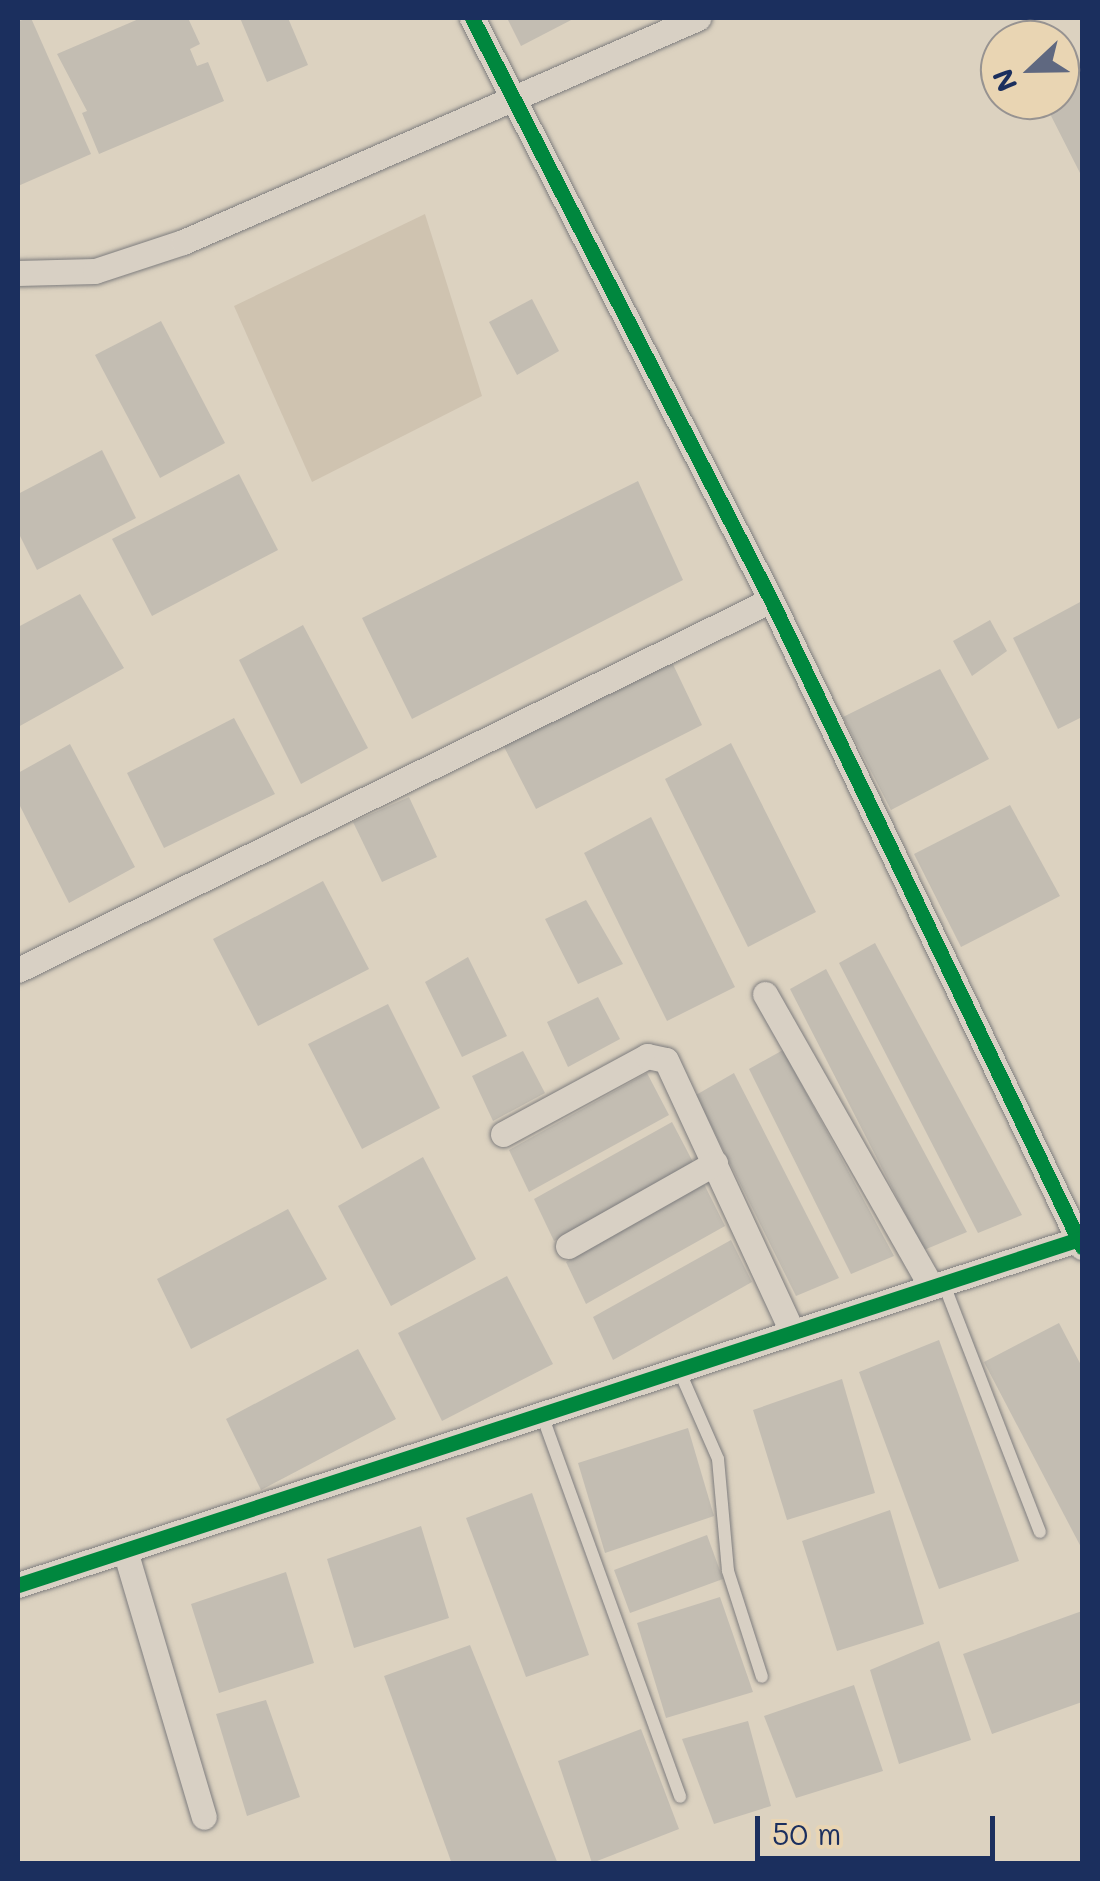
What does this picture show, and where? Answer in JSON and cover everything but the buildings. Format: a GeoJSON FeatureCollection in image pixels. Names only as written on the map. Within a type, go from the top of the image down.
{"type":"FeatureCollection","features":[{"type":"Feature","properties":{"kind":"street"},"geometry":{"type":"LineString","coordinates":[[18,1585],[126,1554],[937,1284],[1081,1241],[771,600],[472,18]]}},
{"type":"Feature","properties":{"kind":"street"},"geometry":{"type":"LineString","coordinates":[[18,273],[95,271],[183,242],[698,18]]}},
{"type":"Feature","properties":{"kind":"street"},"geometry":{"type":"LineString","coordinates":[[18,970],[771,600]]}},
{"type":"Feature","properties":{"kind":"street"},"geometry":{"type":"LineString","coordinates":[[766,994],[937,1284]]}},
{"type":"Feature","properties":{"kind":"street"},"geometry":{"type":"LineString","coordinates":[[503,1134],[657,1055],[672,1071],[792,1332]]}},
{"type":"Feature","properties":{"kind":"street"},"geometry":{"type":"LineString","coordinates":[[568,1246],[715,1163]]}},
{"type":"Feature","properties":{"kind":"street"},"geometry":{"type":"LineString","coordinates":[[126,1554],[204,1817]]}},
{"type":"Feature","properties":{"kind":"lane"},"geometry":{"type":"LineString","coordinates":[[937,1284],[1040,1532]]}},
{"type":"Feature","properties":{"kind":"lane"},"geometry":{"type":"LineString","coordinates":[[679,1370],[718,1459],[728,1572],[762,1677]]}},
{"type":"Feature","properties":{"kind":"lane"},"geometry":{"type":"LineString","coordinates":[[542,1416],[680,1798]]}},
{"type":"Feature","properties":{"kind":"shaded area"},"geometry":{"type":"Polygon","coordinates":[[[425,214],[482,396],[312,482],[234,306],[425,214]]]}},
{"type":"Feature","properties":{"kind":"cycle path"},"geometry":{"type":"LineString","coordinates":[[472,18],[771,600],[1082,1247]]}},
{"type":"Feature","properties":{"kind":"cycle path"},"geometry":{"type":"LineString","coordinates":[[18,1585],[1082,1238]]}}]}
